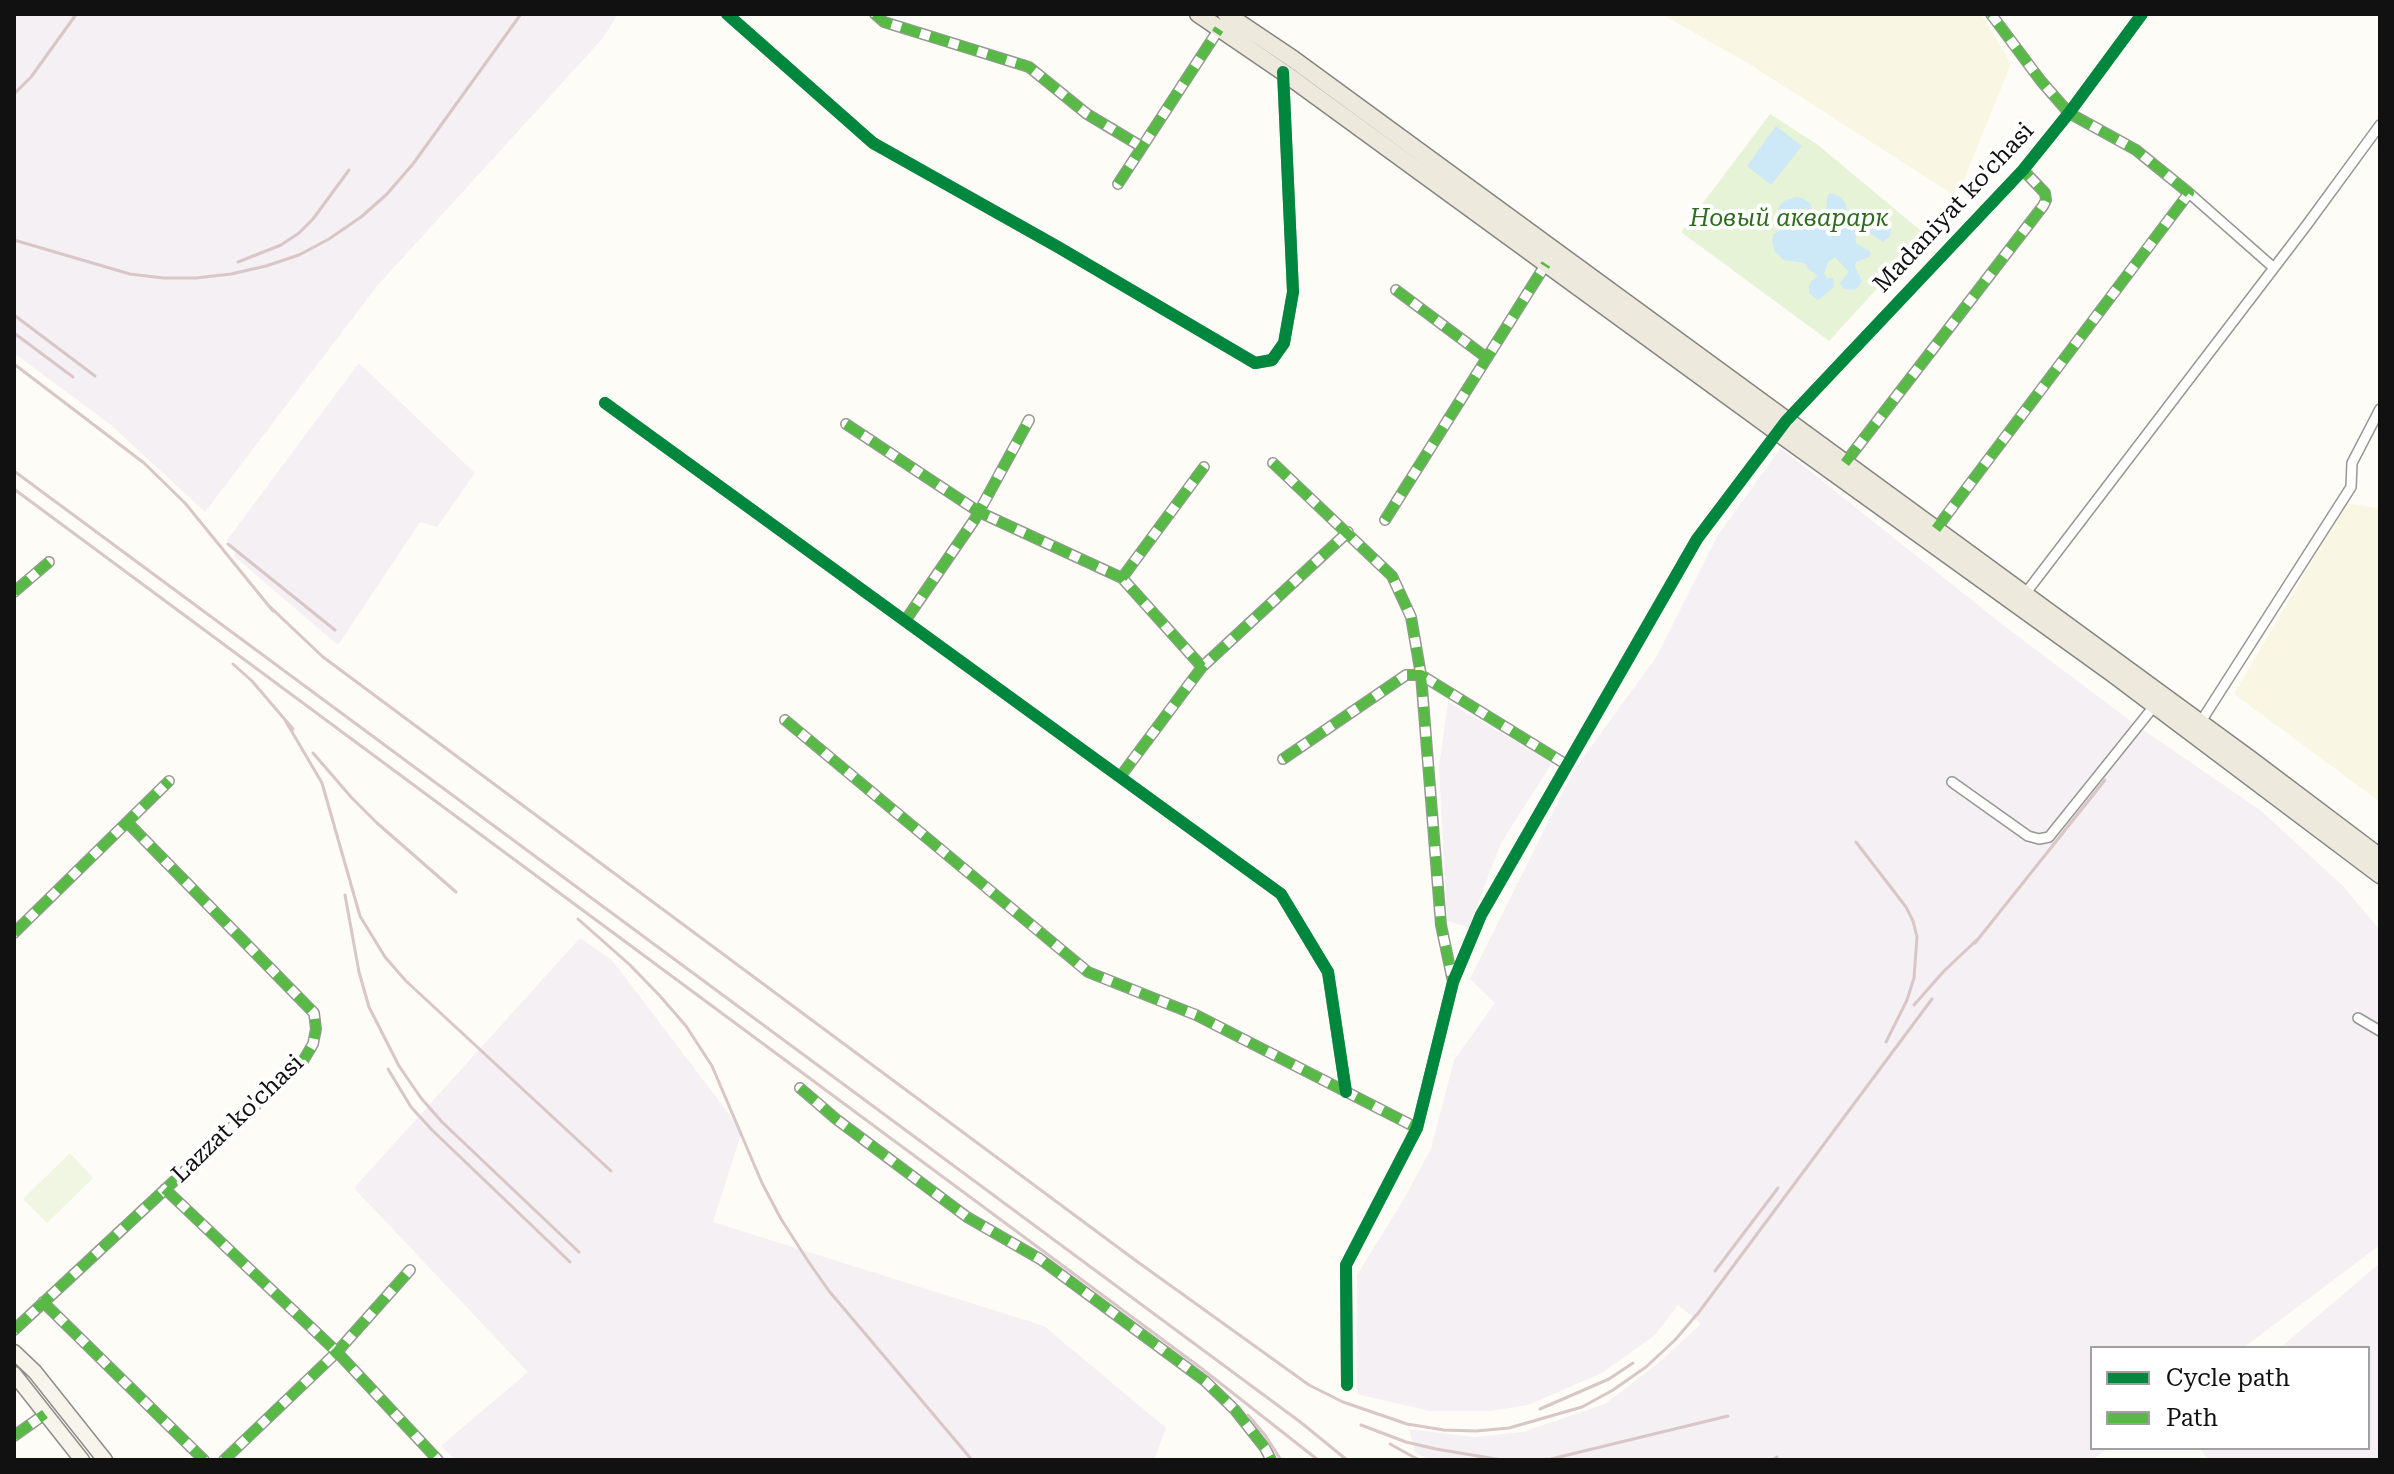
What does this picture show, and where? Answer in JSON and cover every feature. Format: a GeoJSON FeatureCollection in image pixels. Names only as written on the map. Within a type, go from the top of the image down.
{"type":"FeatureCollection","features":[{"type":"Feature","properties":{"kind":"main road"},"geometry":{"type":"LineString","coordinates":[[1198,14],[1224,20],[1293,59],[2380,875]]}},
{"type":"Feature","properties":{"kind":"main road"},"geometry":{"type":"LineString","coordinates":[[1224,20],[1283,72],[1546,264],[1782,427],[1845,463],[2380,857]]}},
{"type":"Feature","properties":{"kind":"main road"},"geometry":{"type":"LineString","coordinates":[[14,1352],[35,1372],[105,1460]]}},
{"type":"Feature","properties":{"kind":"main road"},"geometry":{"type":"LineString","coordinates":[[14,1374],[82,1460]]}},
{"type":"Feature","properties":{"kind":"street"},"geometry":{"type":"LineString","coordinates":[[727,14],[873,143],[1255,363],[1272,360],[1284,343],[1293,292],[1283,72]]}},
{"type":"Feature","properties":{"kind":"street"},"geometry":{"type":"LineString","coordinates":[[875,14],[884,22],[1029,67],[1087,114],[1142,147]]}},
{"type":"Feature","properties":{"kind":"street"},"geometry":{"type":"LineString","coordinates":[[1991,14],[2069,113],[2136,150],[2274,268]]}},
{"type":"Feature","properties":{"kind":"street","name":"Madaniyat ko'chasi"},"geometry":{"type":"LineString","coordinates":[[1347,1385],[1346,1265],[1417,1128],[1453,982],[1481,915],[1697,539],[1782,427],[2023,170],[2142,14]]}},
{"type":"Feature","properties":{"kind":"street"},"geometry":{"type":"LineString","coordinates":[[1118,184],[1224,20]]}},
{"type":"Feature","properties":{"kind":"street"},"geometry":{"type":"LineString","coordinates":[[2025,594],[2380,125]]}},
{"type":"Feature","properties":{"kind":"street"},"geometry":{"type":"LineString","coordinates":[[1845,463],[2043,206],[2045,193],[2023,170]]}},
{"type":"Feature","properties":{"kind":"street"},"geometry":{"type":"LineString","coordinates":[[1936,529],[2189,193]]}},
{"type":"Feature","properties":{"kind":"street"},"geometry":{"type":"LineString","coordinates":[[1385,520],[1546,264]]}},
{"type":"Feature","properties":{"kind":"street"},"geometry":{"type":"LineString","coordinates":[[1396,290],[1487,358]]}},
{"type":"Feature","properties":{"kind":"street"},"geometry":{"type":"LineString","coordinates":[[605,403],[1281,894],[1328,972],[1346,1092]]}},
{"type":"Feature","properties":{"kind":"street"},"geometry":{"type":"LineString","coordinates":[[2200,723],[2351,487],[2352,463],[2380,409]]}},
{"type":"Feature","properties":{"kind":"street"},"geometry":{"type":"LineString","coordinates":[[905,621],[979,512],[1029,420]]}},
{"type":"Feature","properties":{"kind":"street"},"geometry":{"type":"LineString","coordinates":[[846,424],[979,512],[1122,578],[1202,667]]}},
{"type":"Feature","properties":{"kind":"street"},"geometry":{"type":"LineString","coordinates":[[1273,463],[1392,576],[1411,617],[1421,675],[1441,925],[1453,982]]}},
{"type":"Feature","properties":{"kind":"street"},"geometry":{"type":"LineString","coordinates":[[1122,578],[1204,467]]}},
{"type":"Feature","properties":{"kind":"street"},"geometry":{"type":"LineString","coordinates":[[1120,777],[1202,667],[1348,532]]}},
{"type":"Feature","properties":{"kind":"street"},"geometry":{"type":"LineString","coordinates":[[14,592],[49,562]]}},
{"type":"Feature","properties":{"kind":"street"},"geometry":{"type":"LineString","coordinates":[[1283,759],[1406,675],[1421,675],[1567,765]]}},
{"type":"Feature","properties":{"kind":"street"},"geometry":{"type":"LineString","coordinates":[[1952,782],[2028,836],[2039,839],[2049,837],[2155,705]]}},
{"type":"Feature","properties":{"kind":"street"},"geometry":{"type":"LineString","coordinates":[[785,720],[1088,972],[1196,1015],[1417,1128]]}},
{"type":"Feature","properties":{"kind":"street"},"geometry":{"type":"LineString","coordinates":[[14,933],[169,781]]}},
{"type":"Feature","properties":{"kind":"street","name":"Lazzat ko'chasi"},"geometry":{"type":"LineString","coordinates":[[14,1330],[303,1061],[313,1044],[316,1029],[314,1013],[127,822]]}},
{"type":"Feature","properties":{"kind":"street"},"geometry":{"type":"LineString","coordinates":[[2358,1018],[2380,1031]]}},
{"type":"Feature","properties":{"kind":"street"},"geometry":{"type":"LineString","coordinates":[[800,1088],[836,1119],[967,1217],[1040,1259],[1205,1381],[1235,1410],[1271,1460]]}},
{"type":"Feature","properties":{"kind":"street"},"geometry":{"type":"LineString","coordinates":[[165,1189],[337,1352],[438,1460]]}},
{"type":"Feature","properties":{"kind":"street"},"geometry":{"type":"LineString","coordinates":[[224,1460],[337,1352],[410,1270]]}},
{"type":"Feature","properties":{"kind":"street"},"geometry":{"type":"LineString","coordinates":[[43,1302],[204,1460]]}},
{"type":"Feature","properties":{"kind":"street"},"geometry":{"type":"LineString","coordinates":[[14,1436],[45,1414]]}},
{"type":"Feature","properties":{"kind":"shaded area"},"geometry":{"type":"Polygon","coordinates":[[[14,14],[618,14],[603,38],[377,286],[205,512],[111,425],[14,353],[14,14]]]}},
{"type":"Feature","properties":{"kind":"shaded area"},"geometry":{"type":"Polygon","coordinates":[[[1661,14],[1981,14],[2011,64],[1957,197],[1746,62],[1661,14]]]}},
{"type":"Feature","properties":{"kind":"shaded area"},"geometry":{"type":"Polygon","coordinates":[[[359,363],[475,473],[437,527],[420,522],[338,645],[234,556],[237,550],[227,540],[359,363]]]}},
{"type":"Feature","properties":{"kind":"shaded area"},"geometry":{"type":"Polygon","coordinates":[[[1781,448],[2003,625],[2136,725],[2260,810],[2343,886],[2380,930],[2380,1245],[2246,1346],[2090,1346],[2090,1450],[2105,1450],[2092,1460],[1430,1460],[1415,1452],[1409,1429],[1472,1437],[1523,1432],[1605,1404],[1656,1365],[1701,1324],[1678,1305],[1655,1335],[1602,1373],[1528,1405],[1490,1411],[1429,1411],[1357,1394],[1357,1275],[1431,1149],[1454,1060],[1495,1003],[1470,979],[1574,770],[1657,656],[1718,535],[1781,448]]]}},
{"type":"Feature","properties":{"kind":"shaded area"},"geometry":{"type":"Polygon","coordinates":[[[2346,503],[2377,508],[2380,503],[2380,802],[2234,694],[2346,503]]]}},
{"type":"Feature","properties":{"kind":"shaded area"},"geometry":{"type":"Polygon","coordinates":[[[1448,702],[1552,763],[1501,843],[1469,927],[1447,921],[1439,767],[1448,702]]]}},
{"type":"Feature","properties":{"kind":"shaded area"},"geometry":{"type":"Polygon","coordinates":[[[580,938],[612,960],[742,1131],[713,1222],[1044,1326],[1166,1428],[1154,1460],[455,1460],[441,1446],[528,1372],[354,1188],[580,938]]]}},
{"type":"Feature","properties":{"kind":"shaded area"},"geometry":{"type":"Polygon","coordinates":[[[2380,1263],[2380,1460],[2209,1460],[2201,1450],[2370,1450],[2370,1346],[2282,1346],[2380,1263]]]}},
{"type":"Feature","properties":{"kind":"green space","name":"Новый акварарк"},"geometry":{"type":"Polygon","coordinates":[[[1770,114],[1818,145],[1926,235],[1829,341],[1681,232],[1770,114]]]}},
{"type":"Feature","properties":{"kind":"green space"},"geometry":{"type":"Polygon","coordinates":[[[70,1153],[93,1178],[47,1223],[23,1199],[70,1153]]]}},
{"type":"Feature","properties":{"kind":"water"},"geometry":{"type":"Polygon","coordinates":[[[1776,126],[1802,146],[1771,185],[1747,166],[1776,126]]]}},
{"type":"Feature","properties":{"kind":"water"},"geometry":{"type":"Polygon","coordinates":[[[1830,193],[1839,196],[1846,204],[1847,213],[1855,219],[1878,211],[1891,229],[1890,236],[1883,242],[1870,233],[1856,236],[1856,243],[1871,252],[1869,257],[1856,262],[1855,267],[1862,281],[1855,290],[1844,289],[1840,283],[1849,272],[1835,257],[1828,262],[1824,274],[1827,278],[1833,278],[1834,287],[1818,300],[1809,293],[1809,286],[1818,276],[1805,263],[1784,260],[1775,252],[1772,240],[1782,225],[1777,214],[1784,201],[1802,198],[1810,203],[1813,214],[1821,217],[1826,214],[1830,193]]]}},
{"type":"Feature","properties":{"kind":"railway"},"geometry":{"type":"LineString","coordinates":[[14,240],[130,274],[163,278],[231,274],[299,255],[361,217],[386,195],[413,164],[521,14]]}},
{"type":"Feature","properties":{"kind":"railway"},"geometry":{"type":"LineString","coordinates":[[14,94],[31,77],[75,16]]}},
{"type":"Feature","properties":{"kind":"railway"},"geometry":{"type":"LineString","coordinates":[[238,262],[281,245],[299,233],[349,170]]}},
{"type":"Feature","properties":{"kind":"railway"},"geometry":{"type":"LineString","coordinates":[[14,315],[95,376]]}},
{"type":"Feature","properties":{"kind":"railway"},"geometry":{"type":"LineString","coordinates":[[14,333],[73,377]]}},
{"type":"Feature","properties":{"kind":"railway"},"geometry":{"type":"LineString","coordinates":[[14,364],[144,463],[185,503],[273,611]]}},
{"type":"Feature","properties":{"kind":"railway"},"geometry":{"type":"LineString","coordinates":[[14,471],[1299,1421],[1347,1460]]}},
{"type":"Feature","properties":{"kind":"railway"},"geometry":{"type":"LineString","coordinates":[[14,489],[1201,1368],[1318,1460]]}},
{"type":"Feature","properties":{"kind":"railway"},"geometry":{"type":"LineString","coordinates":[[228,544],[335,630]]}},
{"type":"Feature","properties":{"kind":"railway"},"geometry":{"type":"LineString","coordinates":[[267,604],[323,657],[1135,1260],[1309,1385],[1343,1402],[1407,1424],[1444,1430],[1509,1428],[1582,1407],[1646,1367],[1699,1312],[1932,999]]}},
{"type":"Feature","properties":{"kind":"railway"},"geometry":{"type":"LineString","coordinates":[[233,664],[252,681],[293,729]]}},
{"type":"Feature","properties":{"kind":"railway"},"geometry":{"type":"LineString","coordinates":[[285,720],[322,783],[360,916],[385,957],[406,981],[611,1171]]}},
{"type":"Feature","properties":{"kind":"railway"},"geometry":{"type":"LineString","coordinates":[[313,753],[377,823],[456,892]]}},
{"type":"Feature","properties":{"kind":"railway"},"geometry":{"type":"LineString","coordinates":[[1975,943],[2105,780]]}},
{"type":"Feature","properties":{"kind":"railway"},"geometry":{"type":"LineString","coordinates":[[1856,842],[1906,907],[1917,937],[1914,978],[1907,1000],[1886,1042]]}},
{"type":"Feature","properties":{"kind":"railway"},"geometry":{"type":"LineString","coordinates":[[345,895],[359,972],[369,1007],[399,1066],[442,1122],[579,1252]]}},
{"type":"Feature","properties":{"kind":"railway"},"geometry":{"type":"LineString","coordinates":[[578,919],[630,965],[686,1026],[712,1066],[762,1183],[808,1261],[829,1291],[972,1460]]}},
{"type":"Feature","properties":{"kind":"railway"},"geometry":{"type":"LineString","coordinates":[[1914,1005],[1981,936]]}},
{"type":"Feature","properties":{"kind":"railway"},"geometry":{"type":"LineString","coordinates":[[388,1069],[411,1107],[432,1130],[570,1262]]}},
{"type":"Feature","properties":{"kind":"railway"},"geometry":{"type":"LineString","coordinates":[[1715,1271],[1778,1188]]}},
{"type":"Feature","properties":{"kind":"railway"},"geometry":{"type":"LineString","coordinates":[[1540,1409],[1609,1379],[1633,1363]]}},
{"type":"Feature","properties":{"kind":"railway"},"geometry":{"type":"LineString","coordinates":[[1248,1415],[1281,1460]]}},
{"type":"Feature","properties":{"kind":"railway"},"geometry":{"type":"LineString","coordinates":[[1534,1460],[1551,1459],[1728,1416]]}},
{"type":"Feature","properties":{"kind":"railway"},"geometry":{"type":"LineString","coordinates":[[1361,1425],[1406,1442],[1502,1460]]}},
{"type":"Feature","properties":{"kind":"railway"},"geometry":{"type":"LineString","coordinates":[[1390,1444],[1419,1460]]}},
{"type":"Feature","properties":{"kind":"railway"},"geometry":{"type":"LineString","coordinates":[[1773,1460],[1777,1457]]}},
{"type":"Feature","properties":{"kind":"marked path"},"geometry":{"type":"LineString","coordinates":[[875,14],[884,22],[1029,67],[1087,114],[1142,147]]}},
{"type":"Feature","properties":{"kind":"marked path"},"geometry":{"type":"LineString","coordinates":[[1936,529],[2189,193],[2136,150],[2069,113],[1991,14]]}},
{"type":"Feature","properties":{"kind":"marked path"},"geometry":{"type":"LineString","coordinates":[[1118,184],[1219,29]]}},
{"type":"Feature","properties":{"kind":"marked path"},"geometry":{"type":"LineString","coordinates":[[1845,463],[2043,206],[2045,193],[2023,170]]}},
{"type":"Feature","properties":{"kind":"marked path"},"geometry":{"type":"LineString","coordinates":[[1385,520],[1546,264]]}},
{"type":"Feature","properties":{"kind":"marked path"},"geometry":{"type":"LineString","coordinates":[[1396,290],[1487,358]]}},
{"type":"Feature","properties":{"kind":"marked path"},"geometry":{"type":"LineString","coordinates":[[905,621],[975,519],[1029,420]]}},
{"type":"Feature","properties":{"kind":"marked path"},"geometry":{"type":"LineString","coordinates":[[846,424],[979,512],[1122,578],[1202,667]]}},
{"type":"Feature","properties":{"kind":"marked path"},"geometry":{"type":"LineString","coordinates":[[1273,463],[1392,576],[1411,617],[1421,675],[1441,925],[1452,978]]}},
{"type":"Feature","properties":{"kind":"marked path"},"geometry":{"type":"LineString","coordinates":[[1122,578],[1204,467]]}},
{"type":"Feature","properties":{"kind":"marked path"},"geometry":{"type":"LineString","coordinates":[[1120,777],[1202,667],[1348,532]]}},
{"type":"Feature","properties":{"kind":"marked path"},"geometry":{"type":"LineString","coordinates":[[14,592],[49,562]]}},
{"type":"Feature","properties":{"kind":"marked path"},"geometry":{"type":"LineString","coordinates":[[1283,759],[1406,675],[1421,675],[1567,765]]}},
{"type":"Feature","properties":{"kind":"marked path"},"geometry":{"type":"LineString","coordinates":[[785,720],[1088,972],[1196,1015],[1417,1128]]}},
{"type":"Feature","properties":{"kind":"marked path"},"geometry":{"type":"LineString","coordinates":[[14,933],[169,781]]}},
{"type":"Feature","properties":{"kind":"marked path"},"geometry":{"type":"LineString","coordinates":[[14,1330],[303,1061],[313,1044],[316,1029],[314,1013],[127,822]]}},
{"type":"Feature","properties":{"kind":"marked path"},"geometry":{"type":"LineString","coordinates":[[800,1088],[836,1119],[967,1217],[1040,1259],[1205,1381],[1235,1410],[1271,1460]]}},
{"type":"Feature","properties":{"kind":"marked path"},"geometry":{"type":"LineString","coordinates":[[165,1189],[337,1352],[438,1460]]}},
{"type":"Feature","properties":{"kind":"marked path"},"geometry":{"type":"LineString","coordinates":[[224,1460],[337,1352],[410,1270]]}},
{"type":"Feature","properties":{"kind":"marked path"},"geometry":{"type":"LineString","coordinates":[[43,1302],[204,1460]]}},
{"type":"Feature","properties":{"kind":"marked path"},"geometry":{"type":"LineString","coordinates":[[14,1436],[45,1414]]}},
{"type":"Feature","properties":{"kind":"cycle path"},"geometry":{"type":"LineString","coordinates":[[727,14],[873,143],[1255,363],[1272,360],[1284,343],[1293,292],[1283,72]]}},
{"type":"Feature","properties":{"kind":"cycle path"},"geometry":{"type":"LineString","coordinates":[[1347,1385],[1346,1265],[1417,1128],[1453,982],[1481,915],[1697,539],[1786,421],[2023,170],[2142,14]]}},
{"type":"Feature","properties":{"kind":"cycle path"},"geometry":{"type":"LineString","coordinates":[[605,403],[1281,894],[1328,972],[1346,1092]]}}]}
